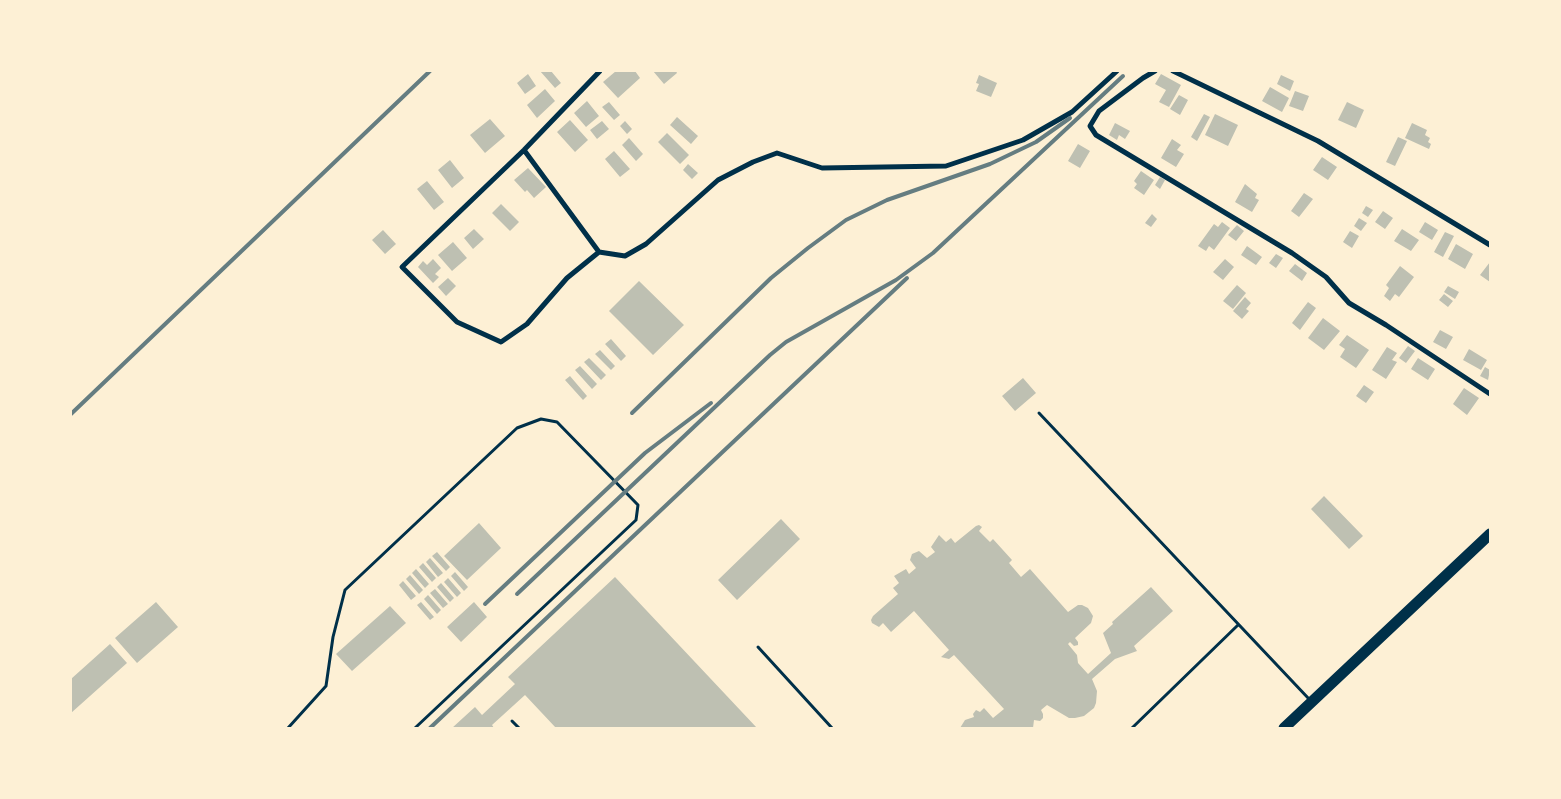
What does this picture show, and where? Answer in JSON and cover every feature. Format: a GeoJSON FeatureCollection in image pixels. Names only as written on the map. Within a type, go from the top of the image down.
{"type":"FeatureCollection","features":[{"type":"Feature","properties":{"kind":"main road"},"geometry":{"type":"LineString","coordinates":[[1284,728],[1490,534]]}},
{"type":"Feature","properties":{"kind":"street"},"geometry":{"type":"LineString","coordinates":[[600,71],[524,150],[402,267],[457,322],[501,342],[527,324],[567,278],[600,252]]}},
{"type":"Feature","properties":{"kind":"street"},"geometry":{"type":"LineString","coordinates":[[524,150],[600,252],[625,256],[646,244],[718,180],[753,162],[777,153],[822,168],[946,166],[1023,140],[1072,112],[1117,71]]}},
{"type":"Feature","properties":{"kind":"street"},"geometry":{"type":"LineString","coordinates":[[1155,71],[1099,111],[1090,126],[1096,135],[1292,253],[1326,277],[1348,303],[1386,325],[1490,394]]}},
{"type":"Feature","properties":{"kind":"street"},"geometry":{"type":"LineString","coordinates":[[1173,71],[1318,141],[1490,245]]}},
{"type":"Feature","properties":{"kind":"lane"},"geometry":{"type":"LineString","coordinates":[[1039,413],[1311,702]]}},
{"type":"Feature","properties":{"kind":"lane"},"geometry":{"type":"LineString","coordinates":[[288,728],[326,686],[333,637],[345,590],[517,428],[541,419],[557,422],[638,504],[636,520],[415,728]]}},
{"type":"Feature","properties":{"kind":"lane"},"geometry":{"type":"LineString","coordinates":[[1132,728],[1238,625]]}},
{"type":"Feature","properties":{"kind":"lane"},"geometry":{"type":"LineString","coordinates":[[758,647],[832,728]]}},
{"type":"Feature","properties":{"kind":"lane"},"geometry":{"type":"LineString","coordinates":[[512,721],[519,728]]}},
{"type":"Feature","properties":{"kind":"building"},"geometry":{"type":"Polygon","coordinates":[[[540,71],[551,71],[561,83],[555,88],[540,71]]]}},
{"type":"Feature","properties":{"kind":"building"},"geometry":{"type":"Polygon","coordinates":[[[616,71],[635,71],[640,78],[618,98],[603,82],[616,71]]]}},
{"type":"Feature","properties":{"kind":"building"},"geometry":{"type":"Polygon","coordinates":[[[653,71],[676,71],[677,73],[664,84],[653,71]]]}},
{"type":"Feature","properties":{"kind":"building"},"geometry":{"type":"Polygon","coordinates":[[[528,74],[536,86],[525,94],[517,83],[528,74]]]}},
{"type":"Feature","properties":{"kind":"building"},"geometry":{"type":"Polygon","coordinates":[[[1161,74],[1181,85],[1169,107],[1159,102],[1166,90],[1155,84],[1161,74]]]}},
{"type":"Feature","properties":{"kind":"building"},"geometry":{"type":"Polygon","coordinates":[[[979,75],[997,83],[991,97],[976,91],[979,84],[976,83],[979,75]]]}},
{"type":"Feature","properties":{"kind":"building"},"geometry":{"type":"Polygon","coordinates":[[[1281,75],[1294,81],[1290,91],[1277,84],[1281,75]]]}},
{"type":"Feature","properties":{"kind":"building"},"geometry":{"type":"Polygon","coordinates":[[[1270,87],[1289,98],[1282,112],[1262,101],[1270,87]]]}},
{"type":"Feature","properties":{"kind":"building"},"geometry":{"type":"Polygon","coordinates":[[[545,89],[555,101],[537,118],[527,105],[545,89]]]}},
{"type":"Feature","properties":{"kind":"building"},"geometry":{"type":"Polygon","coordinates":[[[1295,91],[1309,96],[1303,111],[1289,106],[1295,91]]]}},
{"type":"Feature","properties":{"kind":"building"},"geometry":{"type":"Polygon","coordinates":[[[1179,95],[1188,100],[1180,115],[1170,109],[1179,95]]]}},
{"type":"Feature","properties":{"kind":"building"},"geometry":{"type":"Polygon","coordinates":[[[587,101],[599,116],[586,127],[574,113],[587,101]]]}},
{"type":"Feature","properties":{"kind":"building"},"geometry":{"type":"Polygon","coordinates":[[[609,102],[620,115],[614,120],[602,107],[609,102]]]}},
{"type":"Feature","properties":{"kind":"building"},"geometry":{"type":"Polygon","coordinates":[[[1347,102],[1364,110],[1356,128],[1338,120],[1347,102]]]}},
{"type":"Feature","properties":{"kind":"building"},"geometry":{"type":"Polygon","coordinates":[[[1204,114],[1210,117],[1197,141],[1191,137],[1204,114]]]}},
{"type":"Feature","properties":{"kind":"building"},"geometry":{"type":"Polygon","coordinates":[[[1215,114],[1238,125],[1228,146],[1205,135],[1215,114]]]}},
{"type":"Feature","properties":{"kind":"building"},"geometry":{"type":"Polygon","coordinates":[[[677,117],[698,136],[691,144],[670,125],[677,117]]]}},
{"type":"Feature","properties":{"kind":"building"},"geometry":{"type":"Polygon","coordinates":[[[490,119],[505,136],[485,153],[470,135],[490,119]]]}},
{"type":"Feature","properties":{"kind":"building"},"geometry":{"type":"Polygon","coordinates":[[[570,120],[588,140],[575,152],[557,132],[570,120]]]}},
{"type":"Feature","properties":{"kind":"building"},"geometry":{"type":"Polygon","coordinates":[[[602,121],[609,129],[597,139],[590,130],[602,121]]]}},
{"type":"Feature","properties":{"kind":"building"},"geometry":{"type":"Polygon","coordinates":[[[625,121],[632,129],[627,134],[620,126],[625,121]]]}},
{"type":"Feature","properties":{"kind":"building"},"geometry":{"type":"Polygon","coordinates":[[[1115,123],[1130,131],[1125,139],[1119,135],[1117,140],[1109,135],[1115,123]]]}},
{"type":"Feature","properties":{"kind":"building"},"geometry":{"type":"Polygon","coordinates":[[[1412,123],[1427,130],[1425,135],[1430,138],[1428,142],[1431,144],[1429,149],[1405,138],[1412,123]]]}},
{"type":"Feature","properties":{"kind":"building"},"geometry":{"type":"Polygon","coordinates":[[[667,133],[689,155],[680,164],[658,142],[667,133]]]}},
{"type":"Feature","properties":{"kind":"building"},"geometry":{"type":"Polygon","coordinates":[[[1398,137],[1407,141],[1395,166],[1386,162],[1398,137]]]}},
{"type":"Feature","properties":{"kind":"building"},"geometry":{"type":"Polygon","coordinates":[[[629,138],[643,154],[636,161],[622,145],[629,138]]]}},
{"type":"Feature","properties":{"kind":"building"},"geometry":{"type":"Polygon","coordinates":[[[1172,139],[1181,145],[1177,150],[1184,154],[1176,167],[1161,158],[1172,139]]]}},
{"type":"Feature","properties":{"kind":"building"},"geometry":{"type":"Polygon","coordinates":[[[1078,144],[1090,151],[1080,168],[1068,161],[1078,144]]]}},
{"type":"Feature","properties":{"kind":"building"},"geometry":{"type":"Polygon","coordinates":[[[614,151],[630,169],[620,177],[605,159],[614,151]]]}},
{"type":"Feature","properties":{"kind":"building"},"geometry":{"type":"Polygon","coordinates":[[[1322,157],[1337,167],[1328,180],[1313,170],[1322,157]]]}},
{"type":"Feature","properties":{"kind":"building"},"geometry":{"type":"Polygon","coordinates":[[[450,160],[464,178],[452,188],[438,170],[450,160]]]}},
{"type":"Feature","properties":{"kind":"building"},"geometry":{"type":"Polygon","coordinates":[[[688,164],[698,173],[692,179],[683,170],[688,164]]]}},
{"type":"Feature","properties":{"kind":"building"},"geometry":{"type":"Polygon","coordinates":[[[528,168],[546,187],[534,198],[527,190],[525,192],[514,180],[528,168]]]}},
{"type":"Feature","properties":{"kind":"building"},"geometry":{"type":"Polygon","coordinates":[[[1141,171],[1154,180],[1144,195],[1134,188],[1137,184],[1134,181],[1141,171]]]}},
{"type":"Feature","properties":{"kind":"building"},"geometry":{"type":"Polygon","coordinates":[[[1160,177],[1165,180],[1160,189],[1155,185],[1160,177]]]}},
{"type":"Feature","properties":{"kind":"building"},"geometry":{"type":"Polygon","coordinates":[[[427,181],[444,202],[434,210],[417,189],[427,181]]]}},
{"type":"Feature","properties":{"kind":"building"},"geometry":{"type":"Polygon","coordinates":[[[1245,184],[1257,194],[1255,198],[1259,200],[1252,212],[1235,202],[1245,184]]]}},
{"type":"Feature","properties":{"kind":"building"},"geometry":{"type":"Polygon","coordinates":[[[1304,193],[1313,199],[1299,217],[1291,211],[1304,193]]]}},
{"type":"Feature","properties":{"kind":"building"},"geometry":{"type":"Polygon","coordinates":[[[501,204],[519,222],[510,231],[492,213],[501,204]]]}},
{"type":"Feature","properties":{"kind":"building"},"geometry":{"type":"Polygon","coordinates":[[[1366,206],[1373,210],[1368,217],[1362,213],[1366,206]]]}},
{"type":"Feature","properties":{"kind":"building"},"geometry":{"type":"Polygon","coordinates":[[[1383,211],[1393,218],[1385,229],[1375,222],[1383,211]]]}},
{"type":"Feature","properties":{"kind":"building"},"geometry":{"type":"Polygon","coordinates":[[[1152,214],[1157,219],[1151,227],[1145,223],[1152,214]]]}},
{"type":"Feature","properties":{"kind":"building"},"geometry":{"type":"Polygon","coordinates":[[[1359,218],[1367,223],[1361,231],[1354,226],[1359,218]]]}},
{"type":"Feature","properties":{"kind":"building"},"geometry":{"type":"Polygon","coordinates":[[[1222,222],[1230,228],[1214,250],[1209,246],[1206,251],[1198,246],[1214,224],[1218,227],[1222,222]]]}},
{"type":"Feature","properties":{"kind":"building"},"geometry":{"type":"Polygon","coordinates":[[[1425,222],[1438,230],[1432,240],[1419,232],[1425,222]]]}},
{"type":"Feature","properties":{"kind":"building"},"geometry":{"type":"Polygon","coordinates":[[[1237,225],[1244,231],[1236,241],[1228,235],[1237,225]]]}},
{"type":"Feature","properties":{"kind":"building"},"geometry":{"type":"Polygon","coordinates":[[[474,229],[484,239],[473,249],[464,238],[474,229]]]}},
{"type":"Feature","properties":{"kind":"building"},"geometry":{"type":"Polygon","coordinates":[[[1402,229],[1419,240],[1411,251],[1394,241],[1402,229]]]}},
{"type":"Feature","properties":{"kind":"building"},"geometry":{"type":"Polygon","coordinates":[[[383,230],[396,244],[385,254],[372,240],[383,230]]]}},
{"type":"Feature","properties":{"kind":"building"},"geometry":{"type":"Polygon","coordinates":[[[1350,231],[1359,236],[1352,248],[1343,242],[1350,231]]]}},
{"type":"Feature","properties":{"kind":"building"},"geometry":{"type":"Polygon","coordinates":[[[1445,232],[1454,236],[1443,257],[1434,252],[1445,232]]]}},
{"type":"Feature","properties":{"kind":"building"},"geometry":{"type":"Polygon","coordinates":[[[453,242],[467,258],[452,271],[438,255],[453,242]]]}},
{"type":"Feature","properties":{"kind":"building"},"geometry":{"type":"Polygon","coordinates":[[[1456,244],[1473,254],[1465,269],[1448,259],[1456,244]]]}},
{"type":"Feature","properties":{"kind":"building"},"geometry":{"type":"Polygon","coordinates":[[[1247,246],[1262,257],[1256,265],[1241,255],[1247,246]]]}},
{"type":"Feature","properties":{"kind":"building"},"geometry":{"type":"Polygon","coordinates":[[[1276,254],[1283,258],[1276,268],[1269,263],[1276,254]]]}},
{"type":"Feature","properties":{"kind":"building"},"geometry":{"type":"Polygon","coordinates":[[[433,259],[441,268],[435,274],[439,277],[433,283],[418,267],[423,261],[427,265],[433,259]]]}},
{"type":"Feature","properties":{"kind":"building"},"geometry":{"type":"Polygon","coordinates":[[[1225,259],[1234,267],[1223,280],[1213,272],[1225,259]]]}},
{"type":"Feature","properties":{"kind":"building"},"geometry":{"type":"Polygon","coordinates":[[[1490,262],[1490,282],[1480,275],[1490,262]]]}},
{"type":"Feature","properties":{"kind":"building"},"geometry":{"type":"Polygon","coordinates":[[[1295,264],[1307,273],[1302,281],[1289,271],[1295,264]]]}},
{"type":"Feature","properties":{"kind":"building"},"geometry":{"type":"Polygon","coordinates":[[[1400,266],[1414,277],[1399,297],[1395,294],[1390,301],[1384,296],[1389,288],[1386,285],[1400,266]]]}},
{"type":"Feature","properties":{"kind":"building"},"geometry":{"type":"Polygon","coordinates":[[[448,278],[456,286],[446,296],[438,287],[448,278]]]}},
{"type":"Feature","properties":{"kind":"building"},"geometry":{"type":"Polygon","coordinates":[[[639,281],[684,325],[653,355],[609,311],[639,281]]]}},
{"type":"Feature","properties":{"kind":"building"},"geometry":{"type":"Polygon","coordinates":[[[1237,285],[1246,293],[1233,309],[1223,301],[1237,285]]]}},
{"type":"Feature","properties":{"kind":"building"},"geometry":{"type":"Polygon","coordinates":[[[1448,286],[1459,292],[1455,299],[1444,292],[1448,286]]]}},
{"type":"Feature","properties":{"kind":"building"},"geometry":{"type":"Polygon","coordinates":[[[1444,294],[1453,301],[1448,307],[1439,300],[1444,294]]]}},
{"type":"Feature","properties":{"kind":"building"},"geometry":{"type":"Polygon","coordinates":[[[1245,297],[1251,303],[1246,309],[1249,311],[1242,319],[1233,311],[1245,297]]]}},
{"type":"Feature","properties":{"kind":"building"},"geometry":{"type":"Polygon","coordinates":[[[1308,302],[1316,308],[1300,330],[1292,323],[1308,302]]]}},
{"type":"Feature","properties":{"kind":"building"},"geometry":{"type":"Polygon","coordinates":[[[1323,318],[1340,331],[1324,350],[1308,338],[1323,318]]]}},
{"type":"Feature","properties":{"kind":"building"},"geometry":{"type":"Polygon","coordinates":[[[1440,330],[1453,337],[1446,349],[1433,342],[1440,330]]]}},
{"type":"Feature","properties":{"kind":"building"},"geometry":{"type":"Polygon","coordinates":[[[1347,335],[1369,350],[1356,368],[1340,357],[1345,349],[1339,345],[1347,335]]]}},
{"type":"Feature","properties":{"kind":"building"},"geometry":{"type":"Polygon","coordinates":[[[611,339],[626,356],[621,361],[605,344],[611,339]]]}},
{"type":"Feature","properties":{"kind":"building"},"geometry":{"type":"Polygon","coordinates":[[[1408,346],[1415,351],[1406,363],[1399,358],[1408,346]]]}},
{"type":"Feature","properties":{"kind":"building"},"geometry":{"type":"Polygon","coordinates":[[[1387,347],[1397,353],[1392,360],[1397,362],[1386,379],[1372,370],[1387,347]]]}},
{"type":"Feature","properties":{"kind":"building"},"geometry":{"type":"Polygon","coordinates":[[[1469,349],[1487,360],[1481,370],[1463,360],[1469,349]]]}},
{"type":"Feature","properties":{"kind":"building"},"geometry":{"type":"Polygon","coordinates":[[[600,350],[615,366],[611,370],[595,354],[600,350]]]}},
{"type":"Feature","properties":{"kind":"building"},"geometry":{"type":"Polygon","coordinates":[[[589,358],[606,375],[601,380],[584,362],[589,358]]]}},
{"type":"Feature","properties":{"kind":"building"},"geometry":{"type":"Polygon","coordinates":[[[1418,358],[1435,369],[1428,380],[1411,369],[1418,358]]]}},
{"type":"Feature","properties":{"kind":"building"},"geometry":{"type":"Polygon","coordinates":[[[580,366],[597,384],[592,389],[575,370],[580,366]]]}},
{"type":"Feature","properties":{"kind":"building"},"geometry":{"type":"Polygon","coordinates":[[[1485,367],[1490,370],[1488,380],[1480,376],[1485,367]]]}},
{"type":"Feature","properties":{"kind":"building"},"geometry":{"type":"Polygon","coordinates":[[[570,376],[587,396],[583,400],[565,380],[570,376]]]}},
{"type":"Feature","properties":{"kind":"building"},"geometry":{"type":"Polygon","coordinates":[[[1023,378],[1036,393],[1015,411],[1002,396],[1023,378]]]}},
{"type":"Feature","properties":{"kind":"building"},"geometry":{"type":"Polygon","coordinates":[[[1364,385],[1374,392],[1366,403],[1356,396],[1364,385]]]}},
{"type":"Feature","properties":{"kind":"building"},"geometry":{"type":"Polygon","coordinates":[[[1464,388],[1479,398],[1467,415],[1453,404],[1464,388]]]}},
{"type":"Feature","properties":{"kind":"building"},"geometry":{"type":"Polygon","coordinates":[[[1324,496],[1363,536],[1349,549],[1311,509],[1324,496]]]}},
{"type":"Feature","properties":{"kind":"building"},"geometry":{"type":"Polygon","coordinates":[[[781,519],[800,539],[737,600],[718,580],[781,519]]]}},
{"type":"Feature","properties":{"kind":"building"},"geometry":{"type":"Polygon","coordinates":[[[479,523],[501,548],[467,580],[444,556],[479,523]]]}},
{"type":"Feature","properties":{"kind":"building"},"geometry":{"type":"Polygon","coordinates":[[[979,525],[982,527],[979,531],[990,542],[993,539],[1012,560],[1009,563],[1021,577],[1030,569],[1068,612],[1078,605],[1088,608],[1093,616],[1091,623],[1075,638],[1078,645],[1074,646],[1070,642],[1068,644],[1077,655],[1078,663],[1088,674],[1111,653],[1103,633],[1113,624],[1112,622],[1151,587],[1173,611],[1134,646],[1137,651],[1115,659],[1092,679],[1097,691],[1096,703],[1094,708],[1084,716],[1069,718],[1047,705],[1041,710],[1043,718],[1040,721],[1034,720],[1033,728],[960,728],[965,720],[974,717],[973,714],[976,710],[980,712],[984,708],[993,718],[1004,709],[954,655],[949,659],[941,657],[949,650],[914,611],[891,632],[883,623],[879,627],[872,623],[873,616],[898,594],[893,588],[899,583],[894,576],[906,569],[909,574],[916,568],[910,560],[912,554],[919,551],[927,558],[935,552],[931,547],[939,535],[946,542],[951,538],[955,543],[979,525]]]}},
{"type":"Feature","properties":{"kind":"building"},"geometry":{"type":"Polygon","coordinates":[[[437,552],[450,567],[446,571],[432,556],[437,552]]]}},
{"type":"Feature","properties":{"kind":"building"},"geometry":{"type":"Polygon","coordinates":[[[430,558],[443,573],[438,577],[426,562],[430,558]]]}},
{"type":"Feature","properties":{"kind":"building"},"geometry":{"type":"Polygon","coordinates":[[[423,563],[436,578],[432,582],[419,567],[423,563]]]}},
{"type":"Feature","properties":{"kind":"building"},"geometry":{"type":"Polygon","coordinates":[[[416,569],[429,584],[425,588],[412,573],[416,569]]]}},
{"type":"Feature","properties":{"kind":"building"},"geometry":{"type":"Polygon","coordinates":[[[455,572],[468,587],[464,591],[451,576],[455,572]]]}},
{"type":"Feature","properties":{"kind":"building"},"geometry":{"type":"Polygon","coordinates":[[[410,575],[423,590],[419,594],[406,579],[410,575]]]}},
{"type":"Feature","properties":{"kind":"building"},"geometry":{"type":"Polygon","coordinates":[[[615,577],[757,728],[556,728],[525,695],[492,725],[494,728],[452,728],[475,707],[482,715],[515,684],[508,677],[615,577]]]}},
{"type":"Feature","properties":{"kind":"building"},"geometry":{"type":"Polygon","coordinates":[[[448,578],[461,593],[457,597],[444,582],[448,578]]]}},
{"type":"Feature","properties":{"kind":"building"},"geometry":{"type":"Polygon","coordinates":[[[403,581],[416,596],[411,600],[399,585],[403,581]]]}},
{"type":"Feature","properties":{"kind":"building"},"geometry":{"type":"Polygon","coordinates":[[[441,583],[454,598],[450,602],[437,587],[441,583]]]}},
{"type":"Feature","properties":{"kind":"building"},"geometry":{"type":"Polygon","coordinates":[[[435,589],[448,604],[443,608],[430,593],[435,589]]]}},
{"type":"Feature","properties":{"kind":"building"},"geometry":{"type":"Polygon","coordinates":[[[428,595],[441,610],[437,614],[424,599],[428,595]]]}},
{"type":"Feature","properties":{"kind":"building"},"geometry":{"type":"Polygon","coordinates":[[[156,602],[178,627],[137,663],[115,638],[156,602]]]}},
{"type":"Feature","properties":{"kind":"building"},"geometry":{"type":"Polygon","coordinates":[[[421,602],[434,617],[430,620],[417,605],[421,602]]]}},
{"type":"Feature","properties":{"kind":"building"},"geometry":{"type":"Polygon","coordinates":[[[474,602],[487,617],[461,642],[447,627],[474,602]]]}},
{"type":"Feature","properties":{"kind":"building"},"geometry":{"type":"Polygon","coordinates":[[[390,606],[406,623],[352,671],[336,654],[390,606]]]}},
{"type":"Feature","properties":{"kind":"building"},"geometry":{"type":"Polygon","coordinates":[[[110,644],[127,663],[71,713],[71,679],[110,644]]]}},
{"type":"Feature","properties":{"kind":"railway"},"geometry":{"type":"LineString","coordinates":[[71,414],[430,71]]}},
{"type":"Feature","properties":{"kind":"railway"},"geometry":{"type":"LineString","coordinates":[[517,594],[770,355],[786,342],[896,280],[933,253],[1123,76]]}},
{"type":"Feature","properties":{"kind":"railway"},"geometry":{"type":"LineString","coordinates":[[632,413],[771,278],[846,220],[887,200],[990,164],[1036,142],[1070,118]]}},
{"type":"Feature","properties":{"kind":"railway"},"geometry":{"type":"LineString","coordinates":[[430,728],[907,278]]}},
{"type":"Feature","properties":{"kind":"railway"},"geometry":{"type":"LineString","coordinates":[[485,604],[645,453],[711,403]]}}]}
